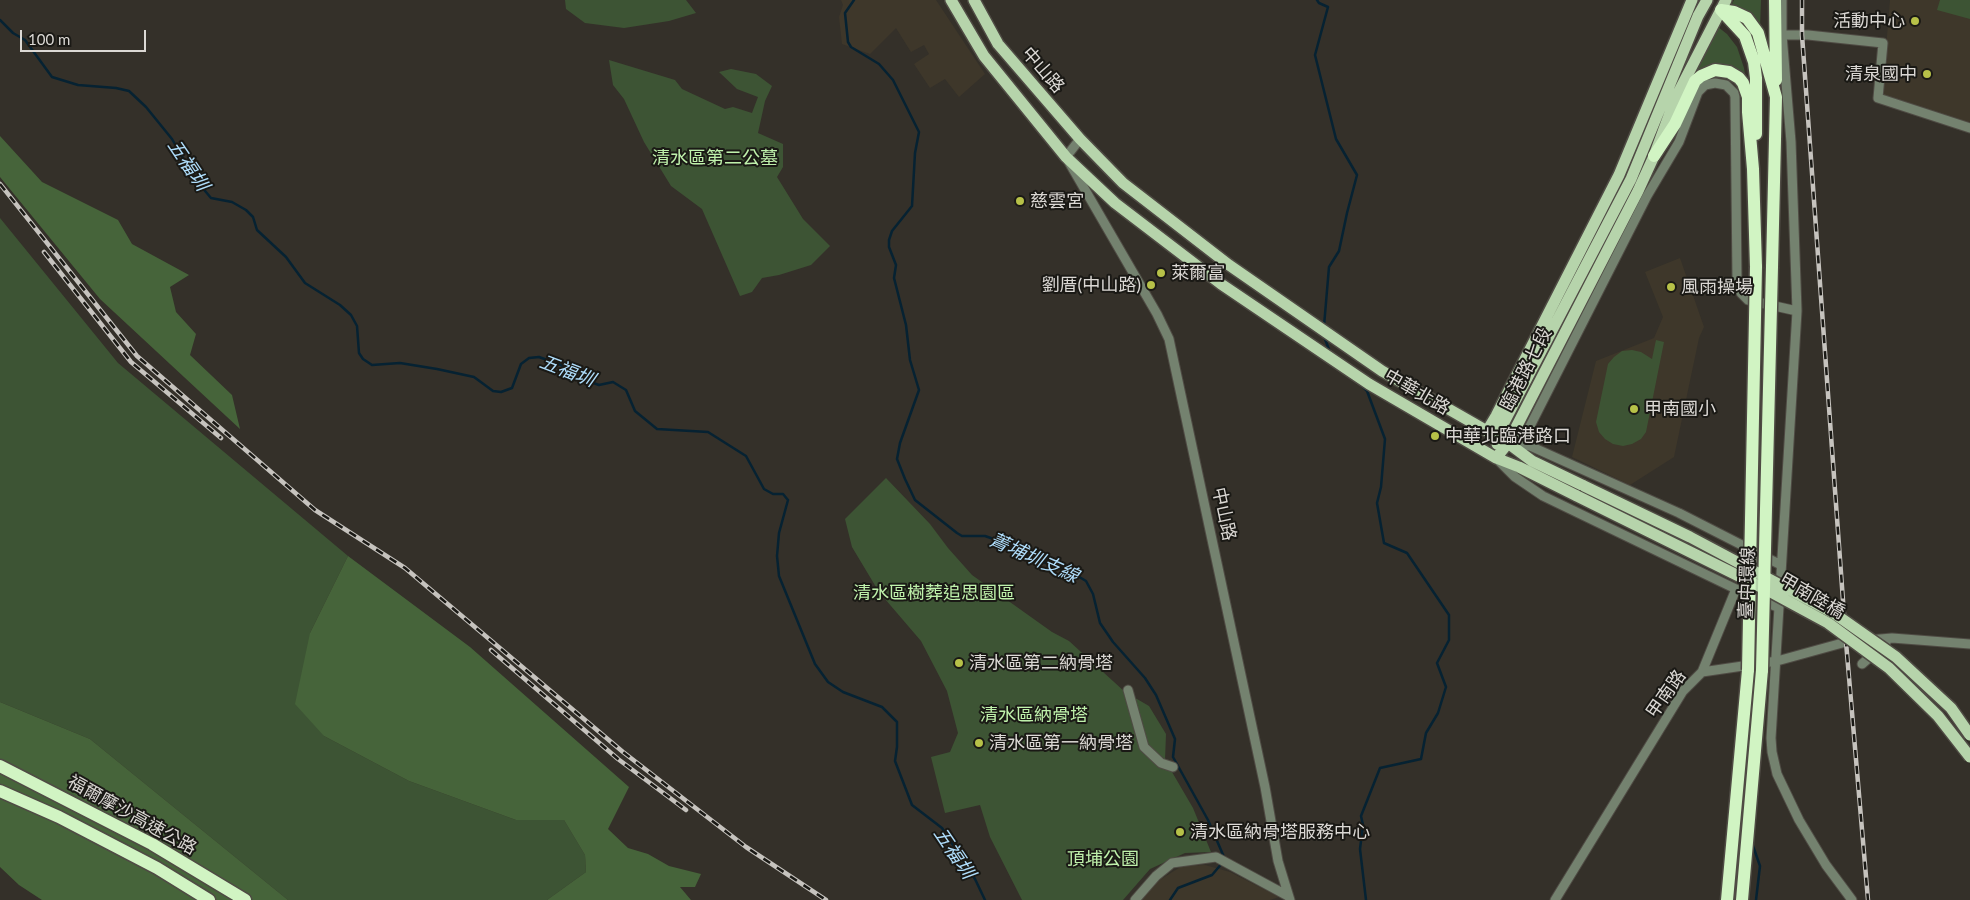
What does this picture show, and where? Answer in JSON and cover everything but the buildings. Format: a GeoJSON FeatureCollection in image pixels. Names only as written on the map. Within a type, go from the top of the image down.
{"type":"FeatureCollection","features":[{"type":"Feature","properties":{"kind":"highway"},"geometry":{"type":"LineString","coordinates":[[1775,0],[1776,98]]}},
{"type":"Feature","properties":{"kind":"highway"},"geometry":{"type":"LineString","coordinates":[[1724,5],[1747,18],[1758,33],[1776,98]]}},
{"type":"Feature","properties":{"kind":"highway"},"geometry":{"type":"LineString","coordinates":[[1724,5],[1729,21],[1745,36],[1754,62],[1757,114],[1753,169]]}},
{"type":"Feature","properties":{"kind":"highway"},"geometry":{"type":"LineString","coordinates":[[1654,156],[1674,124],[1695,81],[1707,73],[1722,70],[1729,72],[1743,82],[1748,97],[1753,169]]}},
{"type":"Feature","properties":{"kind":"highway","name":"臺中環線"},"geometry":{"type":"LineString","coordinates":[[1742,900],[1762,670],[1776,98]]}},
{"type":"Feature","properties":{"kind":"highway","name":"臺中環線"},"geometry":{"type":"LineString","coordinates":[[1727,900],[1748,670],[1756,267],[1753,169]]}},
{"type":"Feature","properties":{"kind":"highway","name":"福爾摩沙高速公路"},"geometry":{"type":"LineString","coordinates":[[0,766],[152,844],[245,900]]}},
{"type":"Feature","properties":{"kind":"highway","name":"福爾摩沙高速公路"},"geometry":{"type":"LineString","coordinates":[[0,791],[59,818],[158,868],[209,900]]}},
{"type":"Feature","properties":{"kind":"main road","name":"中山路"},"geometry":{"type":"LineString","coordinates":[[951,0],[984,56],[1066,157]]}},
{"type":"Feature","properties":{"kind":"main road","name":"中山路"},"geometry":{"type":"LineString","coordinates":[[974,0],[998,44],[1080,139]]}},
{"type":"Feature","properties":{"kind":"main road","name":"臨港路七段"},"geometry":{"type":"LineString","coordinates":[[1625,177],[1692,0]]}},
{"type":"Feature","properties":{"kind":"main road","name":"臨港路七段"},"geometry":{"type":"LineString","coordinates":[[1496,458],[1492,434],[1625,177],[1698,16],[1707,1]]}},
{"type":"Feature","properties":{"kind":"main road"},"geometry":{"type":"LineString","coordinates":[[1707,1],[1724,5]]}},
{"type":"Feature","properties":{"kind":"main road","name":"臨港路七段"},"geometry":{"type":"LineString","coordinates":[[1496,458],[1508,442],[1638,191],[1654,156],[1676,97],[1724,5]]}},
{"type":"Feature","properties":{"kind":"main road","name":"中華北路"},"geometry":{"type":"LineString","coordinates":[[1080,139],[1123,183],[1229,265],[1382,371],[1508,442]]}},
{"type":"Feature","properties":{"kind":"main road","name":"中華北路"},"geometry":{"type":"LineString","coordinates":[[1066,157],[1115,203],[1221,284],[1369,384],[1496,458]]}},
{"type":"Feature","properties":{"kind":"main road"},"geometry":{"type":"LineString","coordinates":[[1508,442],[1532,461],[1580,491]]}},
{"type":"Feature","properties":{"kind":"main road"},"geometry":{"type":"LineString","coordinates":[[1496,458],[1580,491]]}},
{"type":"Feature","properties":{"kind":"main road","name":"甲南陸橋"},"geometry":{"type":"LineString","coordinates":[[1580,491],[1690,537],[1835,614],[1896,658],[1951,708],[1970,735]]}},
{"type":"Feature","properties":{"kind":"main road","name":"甲南陸橋"},"geometry":{"type":"LineString","coordinates":[[1580,491],[1828,624],[1889,668],[1938,716],[1970,757]]}},
{"type":"Feature","properties":{"kind":"street"},"geometry":{"type":"LineString","coordinates":[[1782,0],[1782,35],[1791,142],[1797,311],[1796,357],[1771,738],[1772,752],[1776,774],[1799,820],[1821,857],[1852,900]]}},
{"type":"Feature","properties":{"kind":"street"},"geometry":{"type":"LineString","coordinates":[[1782,35],[1808,35],[1883,43],[1878,98],[1970,128]]}},
{"type":"Feature","properties":{"kind":"street"},"geometry":{"type":"LineString","coordinates":[[1508,442],[1527,432],[1647,196],[1679,142],[1698,92],[1705,85],[1715,83],[1726,85],[1734,93],[1735,97],[1737,279],[1741,293],[1748,300],[1797,311]]}},
{"type":"Feature","properties":{"kind":"street"},"geometry":{"type":"LineString","coordinates":[[1066,157],[1080,139]]}},
{"type":"Feature","properties":{"kind":"street","name":"中山路"},"geometry":{"type":"LineString","coordinates":[[1066,157],[1153,307],[1169,339],[1265,787],[1278,861],[1289,898]]}},
{"type":"Feature","properties":{"kind":"street","name":"中華北路"},"geometry":{"type":"LineString","coordinates":[[1508,442],[1530,446],[1679,513],[1781,565]]}},
{"type":"Feature","properties":{"kind":"street","name":"中華北路"},"geometry":{"type":"LineString","coordinates":[[1496,458],[1515,477],[1543,496],[1779,608]]}},
{"type":"Feature","properties":{"kind":"street"},"geometry":{"type":"LineString","coordinates":[[1702,672],[1736,589]]}},
{"type":"Feature","properties":{"kind":"street"},"geometry":{"type":"LineString","coordinates":[[1862,664],[1892,638]]}},
{"type":"Feature","properties":{"kind":"street","name":"甲南路"},"geometry":{"type":"LineString","coordinates":[[1555,900],[1683,691],[1702,672],[1777,661],[1846,642],[1892,638],[1970,644]]}},
{"type":"Feature","properties":{"kind":"street"},"geometry":{"type":"LineString","coordinates":[[1128,690],[1144,747],[1161,763],[1172,767]]}},
{"type":"Feature","properties":{"kind":"street"},"geometry":{"type":"LineString","coordinates":[[1135,900],[1156,876],[1172,863],[1216,857],[1289,898]]}},
{"type":"Feature","properties":{"kind":"shaded area"},"geometry":{"type":"Polygon","coordinates":[[[841,0],[936,0],[985,74],[959,97],[945,79],[930,88],[914,64],[929,54],[924,45],[911,52],[896,28],[870,54],[842,44],[839,17],[843,5],[841,0]]]}},
{"type":"Feature","properties":{"kind":"shaded area","name":"清泉國中"},"geometry":{"type":"Polygon","coordinates":[[[1890,0],[1970,0],[1970,125],[1882,97],[1890,0]]]}},
{"type":"Feature","properties":{"kind":"shaded area","name":"甲南國小"},"geometry":{"type":"Polygon","coordinates":[[[1680,258],[1704,327],[1699,338],[1674,457],[1630,485],[1572,457],[1596,361],[1654,338],[1663,317],[1645,272],[1680,258]]]}},
{"type":"Feature","properties":{"kind":"shaded area"},"geometry":{"type":"Polygon","coordinates":[[[1205,865],[1230,872],[1279,897],[1270,900],[1142,900],[1158,881],[1182,866],[1205,865]]]}},
{"type":"Feature","properties":{"kind":"green space"},"geometry":{"type":"Polygon","coordinates":[[[565,0],[686,0],[696,13],[669,21],[624,28],[585,23],[566,9],[565,0]]]}},
{"type":"Feature","properties":{"kind":"green space"},"geometry":{"type":"Polygon","coordinates":[[[1734,0],[1761,0],[1760,29],[1754,19],[1732,4],[1734,0]]]}},
{"type":"Feature","properties":{"kind":"green space"},"geometry":{"type":"Polygon","coordinates":[[[1940,0],[1970,0],[1970,19],[1937,10],[1940,0]]]}},
{"type":"Feature","properties":{"kind":"green space"},"geometry":{"type":"Polygon","coordinates":[[[1718,27],[1727,34],[1737,47],[1744,68],[1747,87],[1731,69],[1688,82],[1718,27]]]}},
{"type":"Feature","properties":{"kind":"green space","name":"清水區第二公墓"},"geometry":{"type":"Polygon","coordinates":[[[609,60],[675,80],[682,89],[725,109],[733,107],[752,113],[758,97],[737,89],[719,72],[731,69],[756,74],[772,86],[765,101],[758,133],[783,144],[783,167],[777,177],[803,219],[830,246],[811,265],[762,278],[752,292],[740,296],[702,209],[671,186],[644,142],[624,99],[613,85],[609,60]]]}},
{"type":"Feature","properties":{"kind":"green space"},"geometry":{"type":"Polygon","coordinates":[[[0,136],[42,182],[118,220],[132,244],[189,275],[170,287],[176,312],[196,334],[190,355],[232,395],[240,429],[100,299],[0,177],[0,136]]]}},
{"type":"Feature","properties":{"kind":"green space"},"geometry":{"type":"Polygon","coordinates":[[[0,218],[118,363],[348,556],[310,633],[324,736],[409,781],[516,820],[564,820],[585,855],[586,872],[547,900],[288,900],[90,739],[0,702],[0,218]]]}},
{"type":"Feature","properties":{"kind":"green space"},"geometry":{"type":"Polygon","coordinates":[[[1656,340],[1664,342],[1646,432],[1641,439],[1632,444],[1623,446],[1613,444],[1599,432],[1596,422],[1608,364],[1622,351],[1632,350],[1641,352],[1652,359],[1656,340]]]}},
{"type":"Feature","properties":{"kind":"green space","name":"清水區納骨塔"},"geometry":{"type":"Polygon","coordinates":[[[886,478],[930,524],[972,575],[1052,632],[1069,641],[1125,692],[1149,706],[1166,734],[1165,760],[1193,808],[1211,852],[1185,853],[1150,869],[1123,900],[1022,900],[990,837],[980,805],[945,813],[931,757],[950,752],[958,733],[947,691],[921,641],[879,592],[852,547],[845,519],[886,478]]]}},
{"type":"Feature","properties":{"kind":"green space"},"geometry":{"type":"Polygon","coordinates":[[[348,556],[470,647],[629,787],[608,829],[628,848],[648,854],[669,866],[701,874],[695,887],[680,887],[691,900],[547,900],[586,872],[585,855],[564,820],[516,820],[409,781],[324,736],[295,704],[310,633],[348,556]]]}},
{"type":"Feature","properties":{"kind":"green space"},"geometry":{"type":"Polygon","coordinates":[[[0,702],[90,739],[288,900],[42,900],[19,885],[0,867],[0,702]]]}},
{"type":"Feature","properties":{"kind":"waterway","name":"菁埔圳支線"},"geometry":{"type":"LineString","coordinates":[[854,0],[845,13],[848,42],[851,47],[879,64],[893,80],[919,132],[915,153],[912,206],[892,231],[889,240],[889,247],[896,265],[894,278],[906,325],[910,360],[919,390],[900,443],[897,459],[905,479],[915,500],[962,536],[985,536],[1011,545],[1021,554],[1071,572],[1086,581],[1093,594],[1100,623],[1113,642],[1145,678],[1156,695],[1175,739],[1173,757],[1208,820],[1224,857]]}},
{"type":"Feature","properties":{"kind":"waterway"},"geometry":{"type":"LineString","coordinates":[[1317,0],[1328,7],[1315,55],[1336,139],[1357,175],[1339,251],[1329,267],[1324,326]]}},
{"type":"Feature","properties":{"kind":"waterway","name":"五福圳"},"geometry":{"type":"LineString","coordinates":[[0,20],[13,33],[25,40],[52,77],[78,85],[129,91],[146,107],[172,139],[195,179],[211,198],[232,202],[246,210],[253,217],[257,230],[286,257],[305,283],[340,305],[351,315],[357,326],[359,353],[363,359],[372,365],[400,363],[437,369],[474,377],[493,391],[501,392],[512,388],[521,364],[529,358],[539,357],[561,365],[576,377],[599,385],[613,382],[626,390],[635,411],[657,429],[708,432],[746,456],[764,489],[773,494],[783,494],[788,500],[779,533],[777,556],[779,576],[815,664],[828,682],[843,692],[882,707],[897,722],[895,761],[912,805],[942,828],[975,879],[985,900]]}},
{"type":"Feature","properties":{"kind":"waterway"},"geometry":{"type":"LineString","coordinates":[[1323,334],[1330,352]]}},
{"type":"Feature","properties":{"kind":"waterway"},"geometry":{"type":"LineString","coordinates":[[1361,385],[1367,391],[1385,439],[1381,487],[1377,503],[1384,543],[1407,553],[1449,615],[1449,640],[1437,663],[1446,687],[1438,713],[1426,733],[1421,759],[1380,768],[1361,816],[1363,825],[1360,849],[1366,900]]}},
{"type":"Feature","properties":{"kind":"waterway"},"geometry":{"type":"LineString","coordinates":[[1752,843],[1760,866],[1756,900]]}},
{"type":"Feature","properties":{"kind":"waterway","name":"菁埔圳支線"},"geometry":{"type":"LineString","coordinates":[[1170,900],[1178,888],[1212,875],[1223,862]]}},
{"type":"Feature","properties":{"kind":"railway"},"geometry":{"type":"LineString","coordinates":[[1802,0],[1802,35],[1846,642],[1868,900]]}},
{"type":"Feature","properties":{"kind":"railway"},"geometry":{"type":"LineString","coordinates":[[0,184],[137,356],[315,510],[405,568],[623,752],[746,847],[826,900]]}},
{"type":"Feature","properties":{"kind":"railway"},"geometry":{"type":"LineString","coordinates":[[44,252],[131,362],[221,438]]}},
{"type":"Feature","properties":{"kind":"railway"},"geometry":{"type":"LineString","coordinates":[[491,650],[618,759],[686,810]]}},
{"type":"Feature","properties":{"kind":"place","name":"活動中心"},"geometry":{"type":"Point","coordinates":[1915,21]}},
{"type":"Feature","properties":{"kind":"place","name":"清泉國中"},"geometry":{"type":"Point","coordinates":[1927,74]}},
{"type":"Feature","properties":{"kind":"place","name":"慈雲宮"},"geometry":{"type":"Point","coordinates":[1020,201]}},
{"type":"Feature","properties":{"kind":"place","name":"萊爾富"},"geometry":{"type":"Point","coordinates":[1161,273]}},
{"type":"Feature","properties":{"kind":"place","name":"劉厝(中山路)"},"geometry":{"type":"Point","coordinates":[1151,285]}},
{"type":"Feature","properties":{"kind":"place","name":"風雨操場"},"geometry":{"type":"Point","coordinates":[1671,287]}},
{"type":"Feature","properties":{"kind":"place","name":"甲南國小"},"geometry":{"type":"Point","coordinates":[1634,409]}},
{"type":"Feature","properties":{"kind":"place","name":"中華北臨港路口"},"geometry":{"type":"Point","coordinates":[1435,436]}},
{"type":"Feature","properties":{"kind":"place","name":"清水區第二納骨塔"},"geometry":{"type":"Point","coordinates":[959,663]}},
{"type":"Feature","properties":{"kind":"place","name":"清水區第一納骨塔"},"geometry":{"type":"Point","coordinates":[979,743]}},
{"type":"Feature","properties":{"kind":"place","name":"清水區納骨塔服務中心"},"geometry":{"type":"Point","coordinates":[1180,832]}},
{"type":"Feature","properties":{"kind":"park label","name":"清水區樹葬追思園區"},"geometry":{"type":"Point","coordinates":[934,593]}},
{"type":"Feature","properties":{"kind":"park label","name":"頂埔公園"},"geometry":{"type":"Point","coordinates":[1103,859]}}]}
